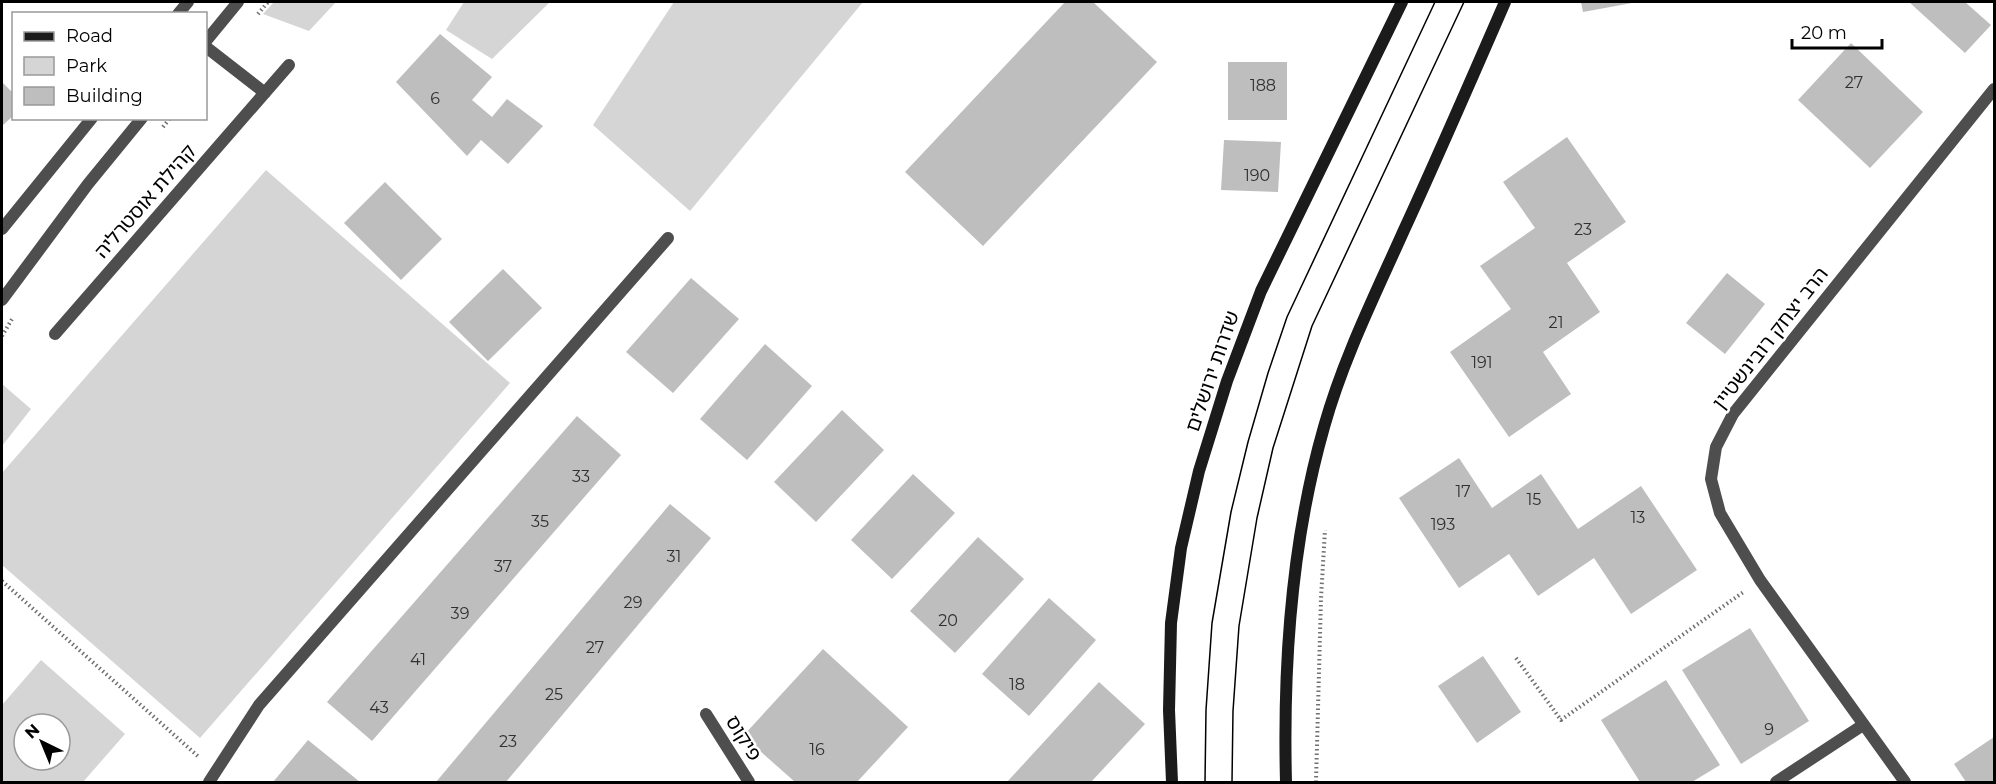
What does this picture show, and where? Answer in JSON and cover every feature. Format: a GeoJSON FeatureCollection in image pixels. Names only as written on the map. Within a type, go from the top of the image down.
{"type":"FeatureCollection","features":[{"type":"Feature","properties":{"kind":"main road","name":"שדרות ירושלים"},"geometry":{"type":"LineString","coordinates":[[1172,783],[1169,710],[1171,623],[1181,548],[1199,471],[1227,381],[1261,291],[1402,2]]}},
{"type":"Feature","properties":{"kind":"main road"},"geometry":{"type":"LineString","coordinates":[[1286,783],[1288,644],[1305,508],[1324,427],[1352,346],[1505,2]]}},
{"type":"Feature","properties":{"kind":"street"},"geometry":{"type":"LineString","coordinates":[[207,40],[238,2]]}},
{"type":"Feature","properties":{"kind":"street"},"geometry":{"type":"LineString","coordinates":[[207,48],[265,93]]}},
{"type":"Feature","properties":{"kind":"street","name":"קהילת אוסטרליה"},"geometry":{"type":"LineString","coordinates":[[55,334],[289,65]]}},
{"type":"Feature","properties":{"kind":"street","name":"הרב יצחק רובינשטיין"},"geometry":{"type":"LineString","coordinates":[[1905,783],[1760,580],[1720,513],[1711,479],[1716,447],[1732,414],[1995,89]]}},
{"type":"Feature","properties":{"kind":"street"},"geometry":{"type":"LineString","coordinates":[[2,230],[90,120]]}},
{"type":"Feature","properties":{"kind":"street"},"geometry":{"type":"LineString","coordinates":[[2,300],[88,184],[140,120]]}},
{"type":"Feature","properties":{"kind":"street"},"geometry":{"type":"LineString","coordinates":[[208,783],[259,705],[668,238]]}},
{"type":"Feature","properties":{"kind":"street","name":"פיקוס"},"geometry":{"type":"LineString","coordinates":[[706,714],[749,783]]}},
{"type":"Feature","properties":{"kind":"street"},"geometry":{"type":"LineString","coordinates":[[1776,783],[1863,725]]}},
{"type":"Feature","properties":{"kind":"path"},"geometry":{"type":"LineString","coordinates":[[1316,783],[1321,598],[1326,520]]}},
{"type":"Feature","properties":{"kind":"path"},"geometry":{"type":"LineString","coordinates":[[1516,658],[1561,720],[1760,580]]}},
{"type":"Feature","properties":{"kind":"path"},"geometry":{"type":"LineString","coordinates":[[2,581],[215,771]]}},
{"type":"Feature","properties":{"kind":"green space"},"geometry":{"type":"Polygon","coordinates":[[[274,2],[336,2],[309,31],[263,14],[274,2]]]}},
{"type":"Feature","properties":{"kind":"green space"},"geometry":{"type":"Polygon","coordinates":[[[464,2],[550,2],[492,59],[446,30],[464,2]]]}},
{"type":"Feature","properties":{"kind":"green space"},"geometry":{"type":"Polygon","coordinates":[[[674,2],[863,2],[690,211],[593,125],[674,2]]]}},
{"type":"Feature","properties":{"kind":"green space"},"geometry":{"type":"Polygon","coordinates":[[[266,170],[510,383],[200,738],[2,565],[2,473],[266,170]]]}},
{"type":"Feature","properties":{"kind":"green space"},"geometry":{"type":"Polygon","coordinates":[[[2,384],[31,409],[2,446],[2,384]]]}},
{"type":"Feature","properties":{"kind":"green space"},"geometry":{"type":"Polygon","coordinates":[[[41,660],[125,734],[83,782],[2,782],[2,705],[41,660]]]}},
{"type":"Feature","properties":{"kind":"building"},"geometry":{"type":"Polygon","coordinates":[[[1065,2],[1093,2],[1157,62],[983,246],[905,172],[1065,2]]]}},
{"type":"Feature","properties":{"kind":"building"},"geometry":{"type":"Polygon","coordinates":[[[1581,2],[1632,2],[1632,3],[1583,12],[1581,2]]]}},
{"type":"Feature","properties":{"kind":"building"},"geometry":{"type":"Polygon","coordinates":[[[1909,2],[1965,2],[1991,25],[1965,53],[1909,2]]]}},
{"type":"Feature","properties":{"kind":"building"},"geometry":{"type":"Polygon","coordinates":[[[440,34],[492,77],[472,100],[492,117],[507,99],[543,126],[508,164],[481,140],[467,156],[396,82],[440,34]]]}},
{"type":"Feature","properties":{"kind":"building"},"geometry":{"type":"Polygon","coordinates":[[[1851,43],[1923,112],[1870,168],[1798,100],[1851,43]]]}},
{"type":"Feature","properties":{"kind":"building"},"geometry":{"type":"Polygon","coordinates":[[[1228,62],[1287,62],[1287,120],[1228,120],[1228,62]]]}},
{"type":"Feature","properties":{"kind":"building"},"geometry":{"type":"Polygon","coordinates":[[[2,82],[12,92],[12,117],[2,126],[2,82]]]}},
{"type":"Feature","properties":{"kind":"building"},"geometry":{"type":"Polygon","coordinates":[[[1567,137],[1626,222],[1567,263],[1600,312],[1543,352],[1571,394],[1509,437],[1450,352],[1511,309],[1480,266],[1535,228],[1503,182],[1567,137]]]}},
{"type":"Feature","properties":{"kind":"building"},"geometry":{"type":"Polygon","coordinates":[[[1224,140],[1281,142],[1278,192],[1221,190],[1224,140]]]}},
{"type":"Feature","properties":{"kind":"building"},"geometry":{"type":"Polygon","coordinates":[[[385,182],[442,239],[401,280],[344,223],[385,182]]]}},
{"type":"Feature","properties":{"kind":"building"},"geometry":{"type":"Polygon","coordinates":[[[503,269],[542,308],[488,361],[449,322],[503,269]]]}},
{"type":"Feature","properties":{"kind":"building"},"geometry":{"type":"Polygon","coordinates":[[[1727,273],[1765,304],[1725,354],[1686,323],[1727,273]]]}},
{"type":"Feature","properties":{"kind":"building"},"geometry":{"type":"Polygon","coordinates":[[[691,278],[739,319],[673,393],[626,352],[691,278]]]}},
{"type":"Feature","properties":{"kind":"building"},"geometry":{"type":"Polygon","coordinates":[[[765,344],[812,386],[747,460],[700,419],[765,344]]]}},
{"type":"Feature","properties":{"kind":"building"},"geometry":{"type":"Polygon","coordinates":[[[842,410],[884,450],[816,522],[774,482],[842,410]]]}},
{"type":"Feature","properties":{"kind":"building"},"geometry":{"type":"Polygon","coordinates":[[[577,416],[621,455],[372,741],[327,702],[577,416]]]}},
{"type":"Feature","properties":{"kind":"building"},"geometry":{"type":"Polygon","coordinates":[[[1459,458],[1492,508],[1541,474],[1578,529],[1641,486],[1697,570],[1631,614],[1594,558],[1538,596],[1509,554],[1459,588],[1399,498],[1459,458]]]}},
{"type":"Feature","properties":{"kind":"building"},"geometry":{"type":"Polygon","coordinates":[[[913,474],[955,513],[892,579],[851,540],[913,474]]]}},
{"type":"Feature","properties":{"kind":"building"},"geometry":{"type":"Polygon","coordinates":[[[670,504],[711,538],[506,782],[436,782],[670,504]]]}},
{"type":"Feature","properties":{"kind":"building"},"geometry":{"type":"Polygon","coordinates":[[[978,537],[1024,579],[955,653],[910,611],[978,537]]]}},
{"type":"Feature","properties":{"kind":"building"},"geometry":{"type":"Polygon","coordinates":[[[1049,598],[1096,640],[1029,716],[982,674],[1049,598]]]}},
{"type":"Feature","properties":{"kind":"building"},"geometry":{"type":"Polygon","coordinates":[[[1750,628],[1809,721],[1741,764],[1682,670],[1750,628]]]}},
{"type":"Feature","properties":{"kind":"building"},"geometry":{"type":"Polygon","coordinates":[[[823,649],[908,727],[857,782],[795,782],[743,736],[823,649]]]}},
{"type":"Feature","properties":{"kind":"building"},"geometry":{"type":"Polygon","coordinates":[[[1483,656],[1521,712],[1477,743],[1438,686],[1483,656]]]}},
{"type":"Feature","properties":{"kind":"building"},"geometry":{"type":"Polygon","coordinates":[[[1666,680],[1720,765],[1692,782],[1640,782],[1601,720],[1666,680]]]}},
{"type":"Feature","properties":{"kind":"building"},"geometry":{"type":"Polygon","coordinates":[[[1099,682],[1145,724],[1091,782],[1007,782],[1099,682]]]}},
{"type":"Feature","properties":{"kind":"building"},"geometry":{"type":"Polygon","coordinates":[[[1994,737],[1994,782],[1966,782],[1954,764],[1994,737]]]}},
{"type":"Feature","properties":{"kind":"building"},"geometry":{"type":"Polygon","coordinates":[[[308,740],[360,782],[273,782],[308,740]]]}},
{"type":"Feature","properties":{"kind":"tram line"},"geometry":{"type":"LineString","coordinates":[[1205,782],[1206,710],[1212,623],[1231,512],[1268,373],[1287,317],[1435,2]]}},
{"type":"Feature","properties":{"kind":"tram line"},"geometry":{"type":"LineString","coordinates":[[1232,782],[1233,711],[1239,626],[1257,518],[1273,448],[1312,326],[1464,2]]}}]}
